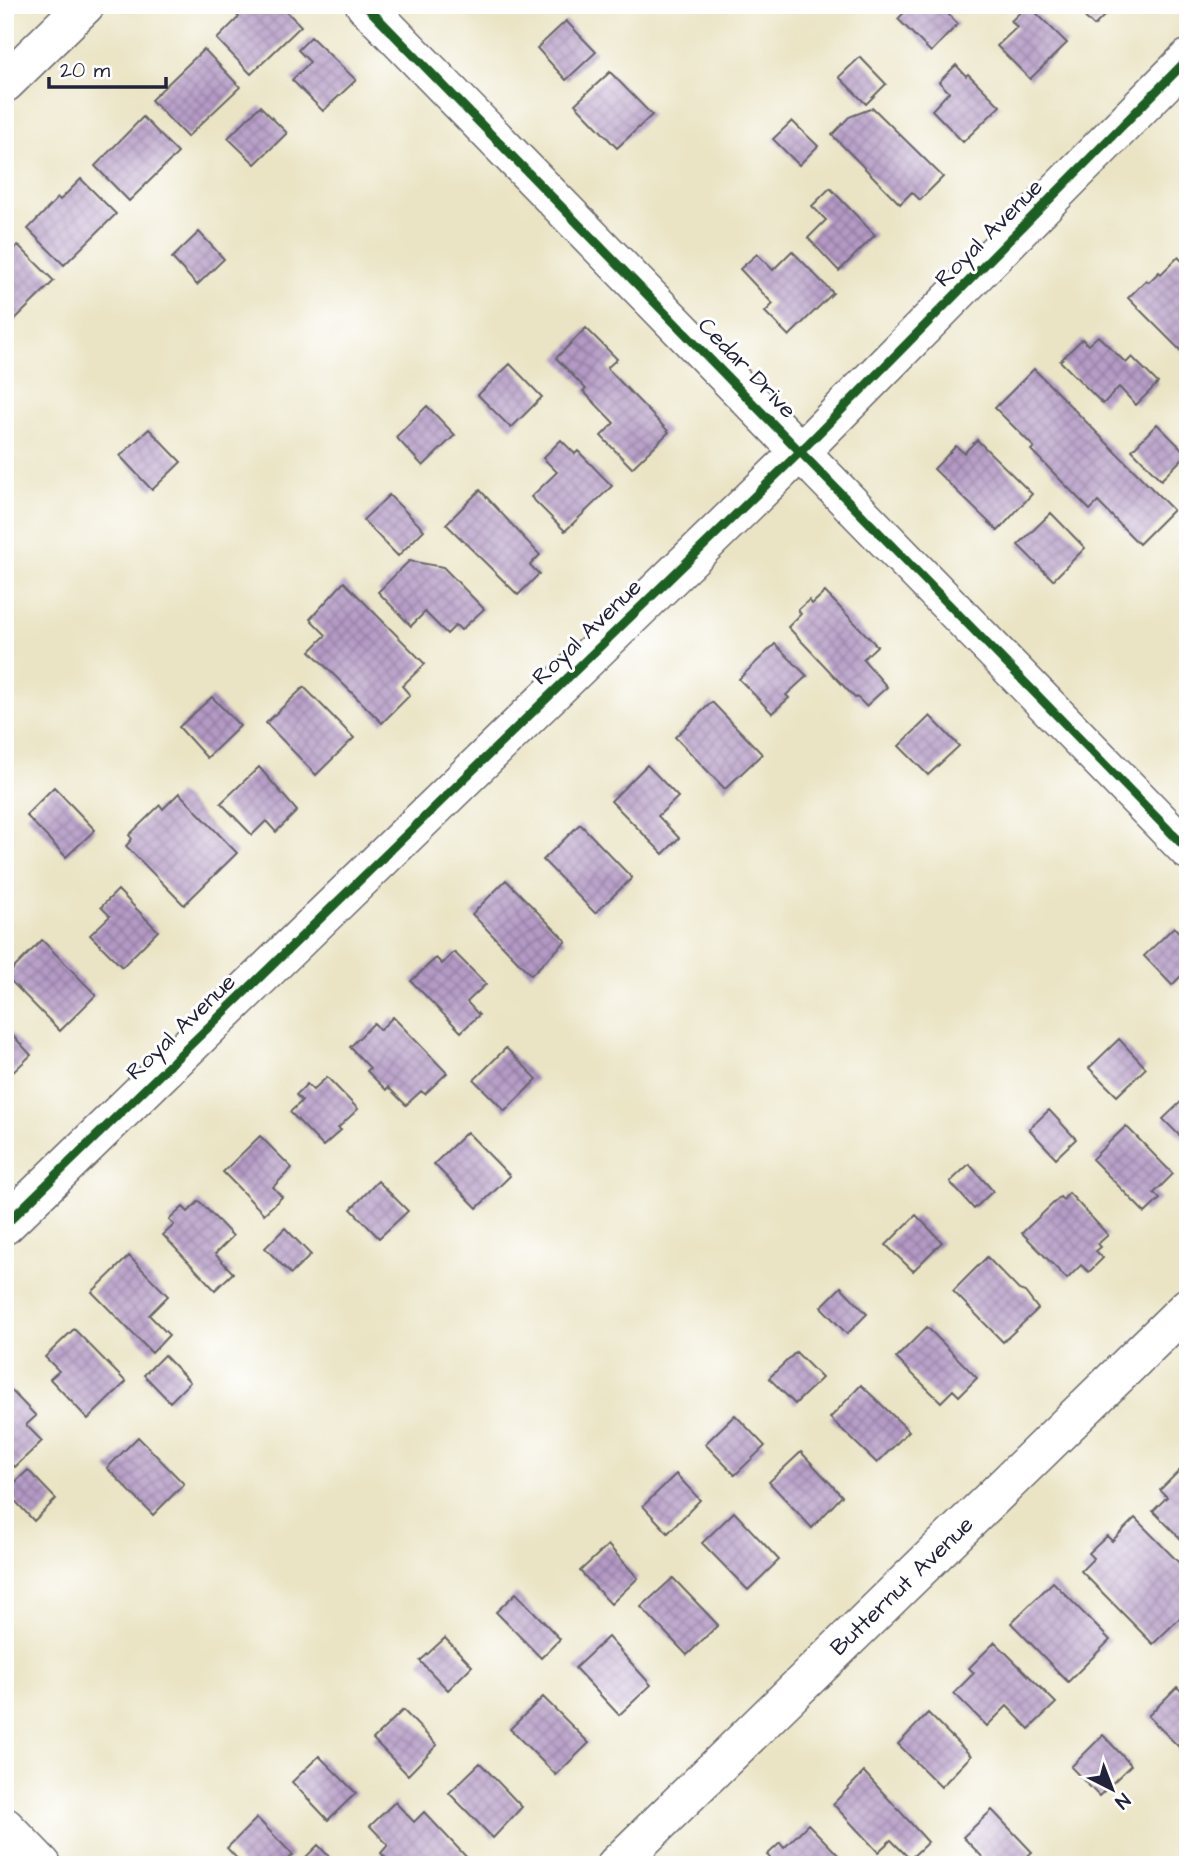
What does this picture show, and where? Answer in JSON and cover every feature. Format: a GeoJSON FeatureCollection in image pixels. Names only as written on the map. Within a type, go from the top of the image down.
{"type":"FeatureCollection","features":[{"type":"Feature","properties":{"kind":"street"},"geometry":{"type":"LineString","coordinates":[[5,83],[85,5]]}},
{"type":"Feature","properties":{"kind":"street","name":"Cedar Drive"},"geometry":{"type":"LineString","coordinates":[[365,5],[1188,850]]}},
{"type":"Feature","properties":{"kind":"street","name":"Royal Avenue"},"geometry":{"type":"LineString","coordinates":[[5,1225],[801,451],[1188,59]]}},
{"type":"Feature","properties":{"kind":"street","name":"Butternut Avenue"},"geometry":{"type":"LineString","coordinates":[[616,1865],[1188,1307]]}},
{"type":"Feature","properties":{"kind":"street"},"geometry":{"type":"LineString","coordinates":[[5,1827],[42,1865]]}},
{"type":"Feature","properties":{"kind":"building"},"geometry":{"type":"Polygon","coordinates":[[[247,5],[280,5],[301,26],[251,74],[217,39],[247,5]]]}},
{"type":"Feature","properties":{"kind":"building"},"geometry":{"type":"Polygon","coordinates":[[[911,5],[939,5],[958,24],[931,52],[898,19],[911,5]]]}},
{"type":"Feature","properties":{"kind":"building"},"geometry":{"type":"Polygon","coordinates":[[[1028,5],[1067,43],[1030,79],[997,46],[1017,27],[1011,21],[1028,5]]]}},
{"type":"Feature","properties":{"kind":"building"},"geometry":{"type":"Polygon","coordinates":[[[1072,5],[1115,5],[1094,26],[1072,5]]]}},
{"type":"Feature","properties":{"kind":"building"},"geometry":{"type":"Polygon","coordinates":[[[566,21],[596,52],[566,80],[537,48],[566,21]]]}},
{"type":"Feature","properties":{"kind":"building"},"geometry":{"type":"Polygon","coordinates":[[[311,37],[356,80],[323,111],[292,80],[310,62],[298,50],[311,37]]]}},
{"type":"Feature","properties":{"kind":"building"},"geometry":{"type":"Polygon","coordinates":[[[204,49],[240,87],[187,137],[151,100],[204,49]]]}},
{"type":"Feature","properties":{"kind":"building"},"geometry":{"type":"Polygon","coordinates":[[[860,57],[886,84],[866,104],[839,77],[860,57]]]}},
{"type":"Feature","properties":{"kind":"building"},"geometry":{"type":"Polygon","coordinates":[[[956,65],[1000,106],[963,142],[932,110],[949,92],[939,82],[956,65]]]}},
{"type":"Feature","properties":{"kind":"building"},"geometry":{"type":"Polygon","coordinates":[[[610,72],[652,115],[617,148],[575,104],[610,72]]]}},
{"type":"Feature","properties":{"kind":"building"},"geometry":{"type":"Polygon","coordinates":[[[260,106],[287,133],[255,164],[228,138],[260,106]]]}},
{"type":"Feature","properties":{"kind":"building"},"geometry":{"type":"Polygon","coordinates":[[[873,108],[943,177],[920,200],[912,192],[900,204],[832,135],[849,117],[873,108]]]}},
{"type":"Feature","properties":{"kind":"building"},"geometry":{"type":"Polygon","coordinates":[[[143,117],[178,153],[129,201],[95,166],[143,117]]]}},
{"type":"Feature","properties":{"kind":"building"},"geometry":{"type":"Polygon","coordinates":[[[792,121],[818,146],[799,165],[773,139],[792,121]]]}},
{"type":"Feature","properties":{"kind":"building"},"geometry":{"type":"Polygon","coordinates":[[[81,179],[116,214],[64,265],[28,229],[81,179]]]}},
{"type":"Feature","properties":{"kind":"building"},"geometry":{"type":"Polygon","coordinates":[[[830,188],[875,235],[839,271],[808,238],[826,220],[812,206],[830,188]]]}},
{"type":"Feature","properties":{"kind":"building"},"geometry":{"type":"Polygon","coordinates":[[[199,232],[224,259],[197,285],[172,258],[199,232]]]}},
{"type":"Feature","properties":{"kind":"building"},"geometry":{"type":"Polygon","coordinates":[[[18,245],[54,281],[5,329],[5,259],[18,245]]]}},
{"type":"Feature","properties":{"kind":"building"},"geometry":{"type":"Polygon","coordinates":[[[792,251],[833,293],[789,336],[765,312],[773,304],[740,269],[757,254],[773,270],[792,251]]]}},
{"type":"Feature","properties":{"kind":"building"},"geometry":{"type":"Polygon","coordinates":[[[1178,257],[1188,267],[1188,358],[1128,298],[1146,280],[1149,282],[1159,272],[1161,274],[1178,257]]]}},
{"type":"Feature","properties":{"kind":"building"},"geometry":{"type":"Polygon","coordinates":[[[586,328],[617,359],[607,368],[669,432],[632,468],[601,436],[614,423],[556,358],[586,328]]]}},
{"type":"Feature","properties":{"kind":"building"},"geometry":{"type":"Polygon","coordinates":[[[1098,336],[1126,363],[1132,357],[1158,383],[1136,405],[1119,387],[1103,404],[1060,361],[1082,339],[1088,345],[1098,336]]]}},
{"type":"Feature","properties":{"kind":"building"},"geometry":{"type":"Polygon","coordinates":[[[510,364],[542,397],[511,428],[478,395],[510,364]]]}},
{"type":"Feature","properties":{"kind":"building"},"geometry":{"type":"Polygon","coordinates":[[[1034,369],[1173,510],[1139,544],[1098,502],[1090,510],[1031,450],[1034,447],[995,408],[1034,369]]]}},
{"type":"Feature","properties":{"kind":"building"},"geometry":{"type":"Polygon","coordinates":[[[427,406],[455,435],[423,466],[396,437],[427,406]]]}},
{"type":"Feature","properties":{"kind":"building"},"geometry":{"type":"Polygon","coordinates":[[[1157,424],[1187,454],[1161,480],[1132,450],[1157,424]]]}},
{"type":"Feature","properties":{"kind":"building"},"geometry":{"type":"Polygon","coordinates":[[[149,429],[181,462],[152,490],[120,456],[149,429]]]}},
{"type":"Feature","properties":{"kind":"building"},"geometry":{"type":"Polygon","coordinates":[[[561,440],[575,454],[578,451],[612,486],[565,531],[531,497],[557,472],[543,458],[561,440]]]}},
{"type":"Feature","properties":{"kind":"building"},"geometry":{"type":"Polygon","coordinates":[[[977,440],[1032,494],[998,531],[934,469],[956,446],[964,453],[977,440]]]}},
{"type":"Feature","properties":{"kind":"building"},"geometry":{"type":"Polygon","coordinates":[[[480,490],[540,555],[530,565],[539,574],[518,595],[446,524],[480,490]]]}},
{"type":"Feature","properties":{"kind":"building"},"geometry":{"type":"Polygon","coordinates":[[[389,495],[424,530],[398,556],[363,520],[389,495]]]}},
{"type":"Feature","properties":{"kind":"building"},"geometry":{"type":"Polygon","coordinates":[[[1051,513],[1085,548],[1053,580],[1018,545],[1051,513]]]}},
{"type":"Feature","properties":{"kind":"building"},"geometry":{"type":"Polygon","coordinates":[[[409,561],[443,567],[484,609],[461,630],[456,625],[447,634],[425,612],[411,626],[378,592],[409,561]]]}},
{"type":"Feature","properties":{"kind":"building"},"geometry":{"type":"Polygon","coordinates":[[[344,582],[425,664],[402,686],[410,695],[382,723],[310,651],[326,635],[310,619],[344,582]]]}},
{"type":"Feature","properties":{"kind":"building"},"geometry":{"type":"Polygon","coordinates":[[[825,592],[877,646],[863,659],[887,687],[866,706],[855,698],[788,627],[801,614],[798,610],[809,600],[812,604],[825,592]]]}},
{"type":"Feature","properties":{"kind":"building"},"geometry":{"type":"Polygon","coordinates":[[[775,644],[807,676],[786,695],[789,698],[772,713],[739,679],[775,644]]]}},
{"type":"Feature","properties":{"kind":"building"},"geometry":{"type":"Polygon","coordinates":[[[304,687],[354,738],[316,775],[266,723],[304,687]]]}},
{"type":"Feature","properties":{"kind":"building"},"geometry":{"type":"Polygon","coordinates":[[[212,697],[240,726],[207,758],[179,727],[212,697]]]}},
{"type":"Feature","properties":{"kind":"building"},"geometry":{"type":"Polygon","coordinates":[[[712,702],[762,754],[725,789],[675,737],[712,702]]]}},
{"type":"Feature","properties":{"kind":"building"},"geometry":{"type":"Polygon","coordinates":[[[930,716],[959,746],[928,775],[899,746],[930,716]]]}},
{"type":"Feature","properties":{"kind":"building"},"geometry":{"type":"Polygon","coordinates":[[[647,765],[678,797],[658,816],[679,838],[663,854],[611,801],[647,765]]]}},
{"type":"Feature","properties":{"kind":"building"},"geometry":{"type":"Polygon","coordinates":[[[259,767],[297,811],[276,832],[266,821],[252,835],[221,803],[259,767]]]}},
{"type":"Feature","properties":{"kind":"building"},"geometry":{"type":"Polygon","coordinates":[[[54,787],[95,830],[66,857],[26,815],[54,787]]]}},
{"type":"Feature","properties":{"kind":"building"},"geometry":{"type":"Polygon","coordinates":[[[179,793],[237,853],[184,905],[126,846],[132,839],[129,835],[160,805],[163,809],[179,793]]]}},
{"type":"Feature","properties":{"kind":"building"},"geometry":{"type":"Polygon","coordinates":[[[580,824],[632,878],[595,913],[543,860],[580,824]]]}},
{"type":"Feature","properties":{"kind":"building"},"geometry":{"type":"Polygon","coordinates":[[[506,880],[566,941],[531,975],[472,914],[506,880]]]}},
{"type":"Feature","properties":{"kind":"building"},"geometry":{"type":"Polygon","coordinates":[[[118,890],[158,931],[122,967],[90,935],[110,916],[101,907],[118,890]]]}},
{"type":"Feature","properties":{"kind":"building"},"geometry":{"type":"Polygon","coordinates":[[[1174,927],[1188,942],[1188,969],[1172,985],[1144,956],[1174,927]]]}},
{"type":"Feature","properties":{"kind":"building"},"geometry":{"type":"Polygon","coordinates":[[[42,940],[96,995],[60,1031],[6,976],[42,940]]]}},
{"type":"Feature","properties":{"kind":"building"},"geometry":{"type":"Polygon","coordinates":[[[454,952],[486,984],[467,1002],[479,1015],[461,1032],[411,981],[436,958],[442,964],[454,952]]]}},
{"type":"Feature","properties":{"kind":"building"},"geometry":{"type":"Polygon","coordinates":[[[393,1017],[447,1073],[425,1094],[421,1091],[406,1105],[367,1071],[370,1068],[350,1047],[374,1023],[380,1030],[393,1017]]]}},
{"type":"Feature","properties":{"kind":"building"},"geometry":{"type":"Polygon","coordinates":[[[5,1027],[31,1055],[5,1080],[5,1027]]]}},
{"type":"Feature","properties":{"kind":"building"},"geometry":{"type":"Polygon","coordinates":[[[1119,1039],[1146,1068],[1117,1096],[1089,1068],[1119,1039]]]}},
{"type":"Feature","properties":{"kind":"building"},"geometry":{"type":"Polygon","coordinates":[[[506,1048],[537,1079],[505,1111],[474,1080],[506,1048]]]}},
{"type":"Feature","properties":{"kind":"building"},"geometry":{"type":"Polygon","coordinates":[[[327,1077],[358,1109],[323,1146],[290,1112],[302,1101],[296,1095],[307,1084],[313,1090],[327,1077]]]}},
{"type":"Feature","properties":{"kind":"building"},"geometry":{"type":"Polygon","coordinates":[[[1188,1095],[1188,1144],[1163,1119],[1188,1095]]]}},
{"type":"Feature","properties":{"kind":"building"},"geometry":{"type":"Polygon","coordinates":[[[1049,1110],[1076,1139],[1056,1158],[1029,1129],[1049,1110]]]}},
{"type":"Feature","properties":{"kind":"building"},"geometry":{"type":"Polygon","coordinates":[[[1126,1126],[1173,1174],[1154,1193],[1160,1199],[1145,1213],[1092,1159],[1126,1126]]]}},
{"type":"Feature","properties":{"kind":"building"},"geometry":{"type":"Polygon","coordinates":[[[467,1132],[510,1176],[477,1208],[434,1164],[467,1132]]]}},
{"type":"Feature","properties":{"kind":"building"},"geometry":{"type":"Polygon","coordinates":[[[260,1136],[292,1168],[273,1187],[282,1197],[264,1214],[223,1172],[260,1136]]]}},
{"type":"Feature","properties":{"kind":"building"},"geometry":{"type":"Polygon","coordinates":[[[969,1164],[993,1191],[974,1209],[950,1182],[969,1164]]]}},
{"type":"Feature","properties":{"kind":"building"},"geometry":{"type":"Polygon","coordinates":[[[378,1181],[408,1211],[379,1238],[351,1209],[378,1181]]]}},
{"type":"Feature","properties":{"kind":"building"},"geometry":{"type":"Polygon","coordinates":[[[1069,1193],[1108,1235],[1098,1244],[1101,1247],[1096,1251],[1103,1258],[1089,1272],[1081,1265],[1067,1279],[1022,1233],[1060,1197],[1063,1200],[1069,1193]]]}},
{"type":"Feature","properties":{"kind":"building"},"geometry":{"type":"Polygon","coordinates":[[[199,1201],[233,1236],[215,1254],[233,1273],[215,1290],[163,1235],[174,1225],[169,1220],[183,1207],[188,1212],[199,1201]]]}},
{"type":"Feature","properties":{"kind":"building"},"geometry":{"type":"Polygon","coordinates":[[[916,1215],[942,1242],[913,1271],[886,1245],[916,1215]]]}},
{"type":"Feature","properties":{"kind":"building"},"geometry":{"type":"Polygon","coordinates":[[[285,1228],[311,1255],[291,1274],[265,1248],[285,1228]]]}},
{"type":"Feature","properties":{"kind":"building"},"geometry":{"type":"Polygon","coordinates":[[[129,1256],[168,1296],[149,1315],[169,1335],[152,1353],[92,1292],[129,1256]]]}},
{"type":"Feature","properties":{"kind":"building"},"geometry":{"type":"Polygon","coordinates":[[[987,1257],[1019,1290],[1025,1292],[1038,1309],[1003,1342],[953,1291],[987,1257]]]}},
{"type":"Feature","properties":{"kind":"building"},"geometry":{"type":"Polygon","coordinates":[[[841,1287],[867,1314],[847,1334],[821,1307],[841,1287]]]}},
{"type":"Feature","properties":{"kind":"building"},"geometry":{"type":"Polygon","coordinates":[[[927,1327],[977,1378],[959,1396],[953,1390],[941,1402],[896,1358],[927,1327]]]}},
{"type":"Feature","properties":{"kind":"building"},"geometry":{"type":"Polygon","coordinates":[[[74,1329],[126,1382],[88,1419],[50,1379],[59,1371],[45,1357],[74,1329]]]}},
{"type":"Feature","properties":{"kind":"building"},"geometry":{"type":"Polygon","coordinates":[[[796,1352],[822,1378],[795,1404],[769,1378],[796,1352]]]}},
{"type":"Feature","properties":{"kind":"building"},"geometry":{"type":"Polygon","coordinates":[[[164,1355],[190,1382],[170,1402],[144,1375],[164,1355]]]}},
{"type":"Feature","properties":{"kind":"building"},"geometry":{"type":"Polygon","coordinates":[[[5,1384],[36,1416],[26,1425],[42,1441],[15,1467],[5,1457],[5,1384]]]}},
{"type":"Feature","properties":{"kind":"building"},"geometry":{"type":"Polygon","coordinates":[[[861,1385],[909,1431],[877,1463],[830,1418],[861,1385]]]}},
{"type":"Feature","properties":{"kind":"building"},"geometry":{"type":"Polygon","coordinates":[[[735,1415],[765,1446],[735,1475],[705,1444],[735,1415]]]}},
{"type":"Feature","properties":{"kind":"building"},"geometry":{"type":"Polygon","coordinates":[[[138,1437],[184,1484],[153,1515],[107,1468],[138,1437]]]}},
{"type":"Feature","properties":{"kind":"building"},"geometry":{"type":"Polygon","coordinates":[[[801,1452],[842,1496],[812,1528],[769,1482],[801,1452]]]}},
{"type":"Feature","properties":{"kind":"building"},"geometry":{"type":"Polygon","coordinates":[[[1183,1467],[1188,1471],[1188,1546],[1153,1511],[1167,1497],[1160,1490],[1183,1467]]]}},
{"type":"Feature","properties":{"kind":"building"},"geometry":{"type":"Polygon","coordinates":[[[28,1470],[56,1499],[34,1521],[6,1491],[28,1470]]]}},
{"type":"Feature","properties":{"kind":"building"},"geometry":{"type":"Polygon","coordinates":[[[676,1474],[700,1500],[668,1533],[643,1506],[676,1474]]]}},
{"type":"Feature","properties":{"kind":"building"},"geometry":{"type":"Polygon","coordinates":[[[734,1512],[779,1560],[748,1590],[702,1543],[734,1512]]]}},
{"type":"Feature","properties":{"kind":"building"},"geometry":{"type":"Polygon","coordinates":[[[1135,1518],[1188,1572],[1188,1613],[1153,1644],[1081,1571],[1094,1558],[1089,1553],[1107,1536],[1112,1541],[1135,1518]]]}},
{"type":"Feature","properties":{"kind":"building"},"geometry":{"type":"Polygon","coordinates":[[[608,1545],[638,1578],[611,1604],[580,1571],[608,1545]]]}},
{"type":"Feature","properties":{"kind":"building"},"geometry":{"type":"Polygon","coordinates":[[[673,1578],[718,1625],[687,1655],[641,1607],[673,1578]]]}},
{"type":"Feature","properties":{"kind":"building"},"geometry":{"type":"Polygon","coordinates":[[[1053,1582],[1110,1640],[1068,1682],[1011,1623],[1053,1582]]]}},
{"type":"Feature","properties":{"kind":"building"},"geometry":{"type":"Polygon","coordinates":[[[516,1593],[560,1639],[541,1658],[496,1612],[516,1593]]]}},
{"type":"Feature","properties":{"kind":"building"},"geometry":{"type":"Polygon","coordinates":[[[608,1637],[651,1685],[619,1715],[575,1668],[608,1637]]]}},
{"type":"Feature","properties":{"kind":"building"},"geometry":{"type":"Polygon","coordinates":[[[445,1638],[472,1666],[448,1690],[420,1661],[445,1638]]]}},
{"type":"Feature","properties":{"kind":"building"},"geometry":{"type":"Polygon","coordinates":[[[995,1642],[1056,1703],[1029,1729],[1007,1706],[987,1726],[954,1693],[974,1673],[969,1668],[995,1642]]]}},
{"type":"Feature","properties":{"kind":"building"},"geometry":{"type":"Polygon","coordinates":[[[1177,1687],[1188,1698],[1188,1740],[1180,1748],[1148,1716],[1177,1687]]]}},
{"type":"Feature","properties":{"kind":"building"},"geometry":{"type":"Polygon","coordinates":[[[543,1697],[589,1743],[556,1775],[510,1729],[543,1697]]]}},
{"type":"Feature","properties":{"kind":"building"},"geometry":{"type":"Polygon","coordinates":[[[403,1710],[437,1745],[408,1775],[373,1739],[403,1710]]]}},
{"type":"Feature","properties":{"kind":"building"},"geometry":{"type":"Polygon","coordinates":[[[928,1713],[971,1756],[941,1787],[898,1744],[928,1713]]]}},
{"type":"Feature","properties":{"kind":"building"},"geometry":{"type":"Polygon","coordinates":[[[1103,1735],[1131,1765],[1099,1796],[1071,1767],[1103,1735]]]}},
{"type":"Feature","properties":{"kind":"building"},"geometry":{"type":"Polygon","coordinates":[[[319,1756],[356,1793],[328,1820],[292,1782],[319,1756]]]}},
{"type":"Feature","properties":{"kind":"building"},"geometry":{"type":"Polygon","coordinates":[[[480,1763],[522,1807],[493,1838],[449,1793],[480,1763]]]}},
{"type":"Feature","properties":{"kind":"building"},"geometry":{"type":"Polygon","coordinates":[[[864,1772],[928,1842],[910,1859],[891,1840],[878,1852],[833,1804],[864,1772]]]}},
{"type":"Feature","properties":{"kind":"building"},"geometry":{"type":"Polygon","coordinates":[[[395,1802],[414,1822],[424,1812],[472,1863],[392,1865],[381,1853],[388,1845],[370,1826],[395,1802]]]}},
{"type":"Feature","properties":{"kind":"building"},"geometry":{"type":"Polygon","coordinates":[[[992,1810],[1032,1852],[1018,1865],[990,1865],[963,1837],[992,1810]]]}},
{"type":"Feature","properties":{"kind":"building"},"geometry":{"type":"Polygon","coordinates":[[[257,1818],[293,1855],[282,1865],[243,1865],[227,1848],[257,1818]]]}},
{"type":"Feature","properties":{"kind":"building"},"geometry":{"type":"Polygon","coordinates":[[[808,1824],[848,1865],[767,1865],[772,1860],[767,1855],[780,1843],[784,1848],[808,1824]]]}},
{"type":"Feature","properties":{"kind":"building"},"geometry":{"type":"Polygon","coordinates":[[[318,1845],[337,1865],[298,1865],[318,1845]]]}},
{"type":"Feature","properties":{"kind":"cycle path"},"geometry":{"type":"LineString","coordinates":[[365,5],[1188,850]]}},
{"type":"Feature","properties":{"kind":"cycle path"},"geometry":{"type":"LineString","coordinates":[[5,1225],[801,451],[1188,59]]}}]}
